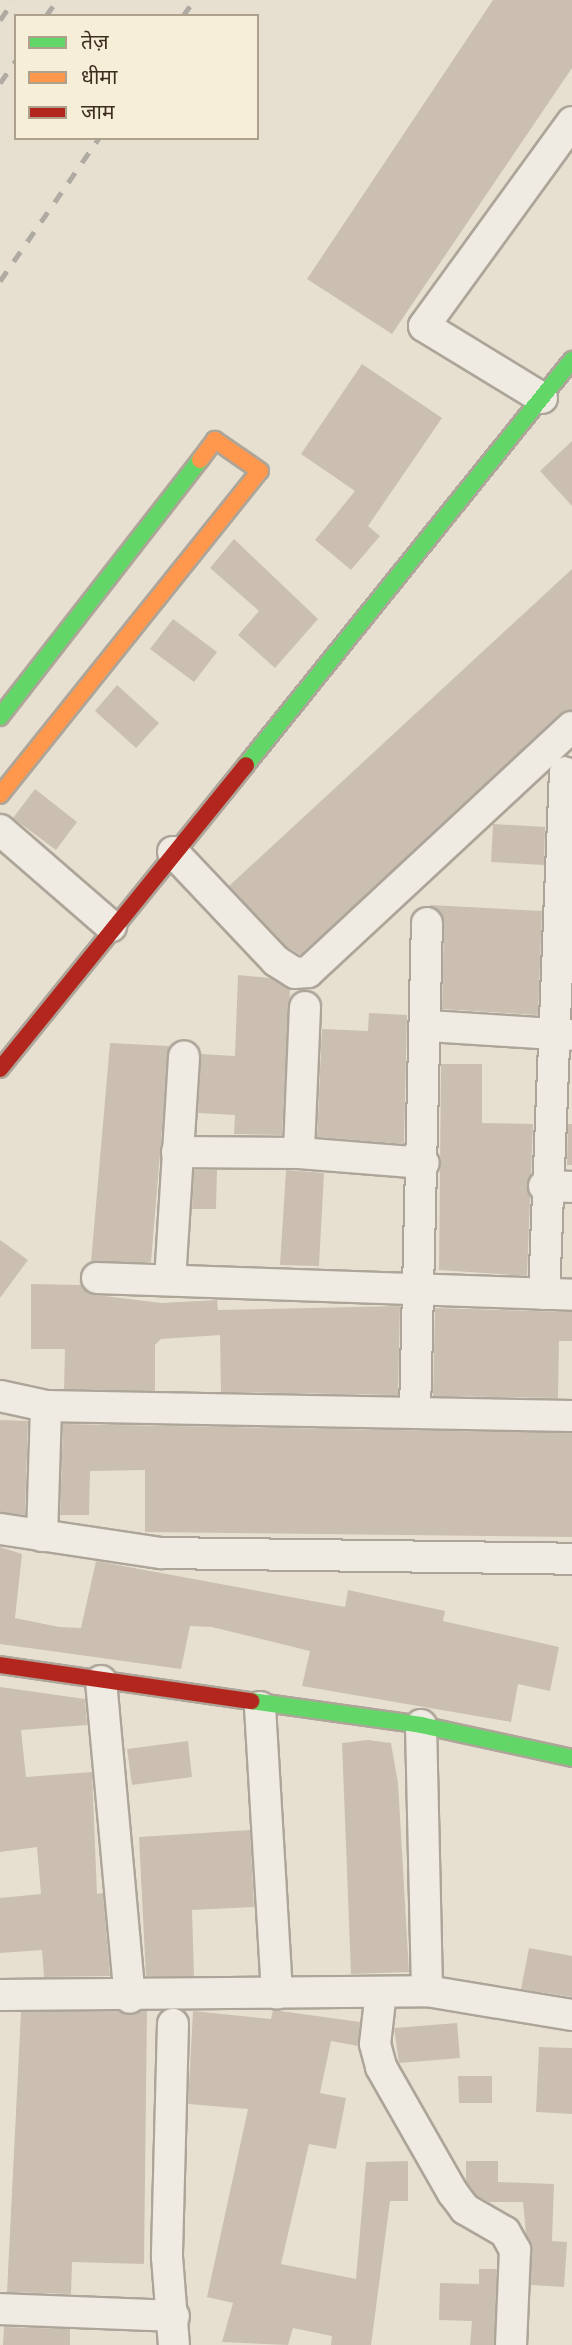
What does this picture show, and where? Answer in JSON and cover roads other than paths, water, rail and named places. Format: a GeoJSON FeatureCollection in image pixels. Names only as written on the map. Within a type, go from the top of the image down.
{"type":"FeatureCollection","features":[{"type":"Feature","properties":{"kind":"street"},"geometry":{"type":"LineString","coordinates":[[542,398],[424,326],[572,122]]}},
{"type":"Feature","properties":{"kind":"street"},"geometry":{"type":"LineString","coordinates":[[0,1069],[111,926],[572,360]]}},
{"type":"Feature","properties":{"kind":"street"},"geometry":{"type":"LineString","coordinates":[[0,717],[215,440],[260,471],[0,795]]}},
{"type":"Feature","properties":{"kind":"street"},"geometry":{"type":"LineString","coordinates":[[173,852],[276,961],[295,973],[308,972],[572,727]]}},
{"type":"Feature","properties":{"kind":"street"},"geometry":{"type":"LineString","coordinates":[[97,1278],[558,1294],[565,772]]}},
{"type":"Feature","properties":{"kind":"street"},"geometry":{"type":"LineString","coordinates":[[0,830],[111,926]]}},
{"type":"Feature","properties":{"kind":"street"},"geometry":{"type":"LineString","coordinates":[[415,1412],[424,1163],[428,923]]}},
{"type":"Feature","properties":{"kind":"street"},"geometry":{"type":"LineString","coordinates":[[299,1153],[305,1007]]}},
{"type":"Feature","properties":{"kind":"street"},"geometry":{"type":"LineString","coordinates":[[427,1026],[562,1034]]}},
{"type":"Feature","properties":{"kind":"street"},"geometry":{"type":"LineString","coordinates":[[170,1280],[184,1056]]}},
{"type":"Feature","properties":{"kind":"street"},"geometry":{"type":"LineString","coordinates":[[177,1152],[299,1153],[424,1163]]}},
{"type":"Feature","properties":{"kind":"street"},"geometry":{"type":"LineString","coordinates":[[0,1396],[46,1406],[572,1416]]}},
{"type":"Feature","properties":{"kind":"street"},"geometry":{"type":"LineString","coordinates":[[42,1535],[46,1406]]}},
{"type":"Feature","properties":{"kind":"street"},"geometry":{"type":"LineString","coordinates":[[0,1529],[162,1553],[572,1559]]}},
{"type":"Feature","properties":{"kind":"street"},"geometry":{"type":"LineString","coordinates":[[0,1665],[260,1707],[421,1725],[572,1758]]}},
{"type":"Feature","properties":{"kind":"street"},"geometry":{"type":"LineString","coordinates":[[101,1681],[130,1998]]}},
{"type":"Feature","properties":{"kind":"street"},"geometry":{"type":"LineString","coordinates":[[260,1707],[277,1993]]}},
{"type":"Feature","properties":{"kind":"street"},"geometry":{"type":"LineString","coordinates":[[421,1725],[427,1992]]}},
{"type":"Feature","properties":{"kind":"street"},"geometry":{"type":"LineString","coordinates":[[381,1992],[375,2044],[382,2067],[453,2193],[465,2209],[505,2232],[515,2250],[510,2345]]}},
{"type":"Feature","properties":{"kind":"street"},"geometry":{"type":"LineString","coordinates":[[0,1995],[130,1998],[427,1992],[572,2015]]}},
{"type":"Feature","properties":{"kind":"street"},"geometry":{"type":"LineString","coordinates":[[173,2024],[167,2257],[174,2315],[174,2345]]}},
{"type":"Feature","properties":{"kind":"street"},"geometry":{"type":"LineString","coordinates":[[0,2309],[174,2315]]}},
{"type":"Feature","properties":{"kind":"railway"},"geometry":{"type":"LineString","coordinates":[[0,20],[14,0]]}},
{"type":"Feature","properties":{"kind":"railway"},"geometry":{"type":"LineString","coordinates":[[47,14],[57,0]]}},
{"type":"Feature","properties":{"kind":"railway"},"geometry":{"type":"LineString","coordinates":[[184,14],[194,0]]}},
{"type":"Feature","properties":{"kind":"railway"},"geometry":{"type":"LineString","coordinates":[[0,83],[14,63]]}},
{"type":"Feature","properties":{"kind":"railway"},"geometry":{"type":"LineString","coordinates":[[0,281],[98,140]]}}]}
